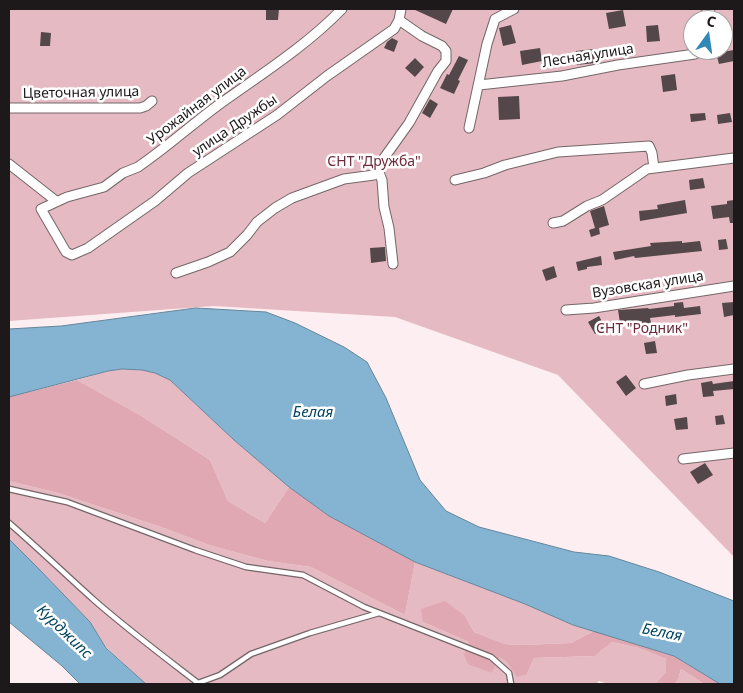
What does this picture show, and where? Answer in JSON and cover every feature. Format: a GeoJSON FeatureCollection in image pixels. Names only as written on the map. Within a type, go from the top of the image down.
{"type":"FeatureCollection","features":[{"type":"Feature","properties":{"kind":"street","name":"Урожайная улица"},"geometry":{"type":"LineString","coordinates":[[41,209],[56,201],[104,187],[123,174],[138,168],[218,106],[301,46],[342,9]]}},
{"type":"Feature","properties":{"kind":"street"},"geometry":{"type":"LineString","coordinates":[[176,273],[230,252],[257,222],[292,198],[344,179],[374,175],[409,123],[438,70],[446,61],[446,51],[442,46],[422,36],[399,20],[401,9]]}},
{"type":"Feature","properties":{"kind":"street"},"geometry":{"type":"LineString","coordinates":[[469,128],[487,44],[495,19],[514,9]]}},
{"type":"Feature","properties":{"kind":"street","name":"улица Дружбы"},"geometry":{"type":"LineString","coordinates":[[41,209],[66,252],[72,255],[88,248],[154,201],[188,173],[277,115],[327,76],[394,29],[399,20]]}},
{"type":"Feature","properties":{"kind":"street","name":"Лесная улица"},"geometry":{"type":"LineString","coordinates":[[479,85],[562,76],[618,65],[683,56]]}},
{"type":"Feature","properties":{"kind":"street","name":"Цветочная улица"},"geometry":{"type":"LineString","coordinates":[[9,108],[140,108],[152,101]]}},
{"type":"Feature","properties":{"kind":"street"},"geometry":{"type":"LineString","coordinates":[[455,180],[558,152],[626,147],[649,146],[654,168]]}},
{"type":"Feature","properties":{"kind":"street"},"geometry":{"type":"LineString","coordinates":[[553,222],[563,221],[602,200],[647,169],[734,158]]}},
{"type":"Feature","properties":{"kind":"street"},"geometry":{"type":"LineString","coordinates":[[9,164],[56,201]]}},
{"type":"Feature","properties":{"kind":"street"},"geometry":{"type":"LineString","coordinates":[[378,170],[382,180],[384,207],[389,228],[393,264]]}},
{"type":"Feature","properties":{"kind":"street","name":"Вузовская улица"},"geometry":{"type":"LineString","coordinates":[[566,310],[594,308],[734,286]]}},
{"type":"Feature","properties":{"kind":"street"},"geometry":{"type":"LineString","coordinates":[[644,384],[688,375],[734,369]]}},
{"type":"Feature","properties":{"kind":"street"},"geometry":{"type":"LineString","coordinates":[[683,459],[734,453]]}},
{"type":"Feature","properties":{"kind":"lane"},"geometry":{"type":"LineString","coordinates":[[9,489],[66,502],[195,550],[246,566],[303,575],[336,594],[491,657],[509,672],[511,684]]}},
{"type":"Feature","properties":{"kind":"lane"},"geometry":{"type":"LineString","coordinates":[[9,523],[48,556],[94,600],[198,683],[220,675],[251,654],[310,633],[379,612]]}},
{"type":"Feature","properties":{"kind":"green space","name":"СНТ \"Дружба\""},"geometry":{"type":"Polygon","coordinates":[[[9,9],[734,9],[734,557],[558,375],[395,317],[214,306],[9,321],[9,9]]]}},
{"type":"Feature","properties":{"kind":"green space"},"geometry":{"type":"Polygon","coordinates":[[[122,369],[142,370],[155,373],[170,380],[234,440],[289,487],[265,523],[228,501],[210,460],[140,415],[77,380],[122,369]]]}},
{"type":"Feature","properties":{"kind":"green space"},"geometry":{"type":"Polygon","coordinates":[[[9,481],[58,493],[212,546],[268,561],[311,567],[405,615],[415,562],[525,604],[573,625],[594,631],[571,643],[521,645],[505,644],[474,632],[465,616],[423,622],[469,642],[492,673],[500,656],[527,674],[534,658],[595,656],[612,642],[639,648],[666,659],[666,672],[655,684],[608,684],[599,681],[596,684],[146,684],[106,647],[90,622],[9,539],[9,481]]]}},
{"type":"Feature","properties":{"kind":"green space"},"geometry":{"type":"Polygon","coordinates":[[[681,669],[704,684],[674,684],[678,680],[681,669]]]}},
{"type":"Feature","properties":{"kind":"shaded area"},"geometry":{"type":"Polygon","coordinates":[[[77,380],[140,415],[210,460],[228,501],[265,523],[289,487],[329,516],[415,562],[405,615],[311,567],[268,561],[212,546],[58,493],[9,481],[9,397],[77,380]]]}},
{"type":"Feature","properties":{"kind":"shaded area"},"geometry":{"type":"Polygon","coordinates":[[[445,601],[465,616],[474,632],[505,644],[571,643],[594,631],[674,656],[720,684],[704,684],[681,669],[678,680],[674,684],[655,684],[666,672],[666,659],[639,648],[612,642],[595,656],[534,658],[527,674],[517,677],[507,662],[500,657],[492,673],[468,664],[464,655],[469,642],[423,622],[421,609],[445,601]]]}},
{"type":"Feature","properties":{"kind":"water","name":"Белая"},"geometry":{"type":"Polygon","coordinates":[[[196,308],[266,312],[295,323],[344,347],[367,362],[386,398],[420,480],[446,511],[479,527],[574,552],[609,556],[659,572],[734,601],[734,684],[720,684],[674,656],[573,625],[525,604],[415,562],[329,516],[289,487],[234,440],[170,380],[155,373],[122,369],[108,371],[9,397],[9,329],[61,326],[196,308]]]}},
{"type":"Feature","properties":{"kind":"water","name":"Курджипс"},"geometry":{"type":"Polygon","coordinates":[[[9,539],[90,622],[106,648],[146,684],[80,684],[62,666],[9,622],[9,539]]]}},
{"type":"Feature","properties":{"kind":"building"},"geometry":{"type":"Polygon","coordinates":[[[266,9],[279,9],[278,20],[266,20],[266,9]]]}},
{"type":"Feature","properties":{"kind":"building"},"geometry":{"type":"Polygon","coordinates":[[[413,9],[453,9],[446,24],[413,9]]]}},
{"type":"Feature","properties":{"kind":"building"},"geometry":{"type":"Polygon","coordinates":[[[623,10],[626,26],[609,29],[606,13],[623,10]]]}},
{"type":"Feature","properties":{"kind":"building"},"geometry":{"type":"Polygon","coordinates":[[[511,25],[516,43],[503,46],[499,28],[511,25]]]}},
{"type":"Feature","properties":{"kind":"building"},"geometry":{"type":"Polygon","coordinates":[[[658,25],[660,41],[647,42],[646,26],[658,25]]]}},
{"type":"Feature","properties":{"kind":"building"},"geometry":{"type":"Polygon","coordinates":[[[41,32],[51,33],[50,46],[40,46],[41,32]]]}},
{"type":"Feature","properties":{"kind":"building"},"geometry":{"type":"Polygon","coordinates":[[[392,38],[398,41],[394,52],[384,48],[392,38]]]}},
{"type":"Feature","properties":{"kind":"building"},"geometry":{"type":"Polygon","coordinates":[[[540,48],[542,61],[522,65],[520,51],[540,48]]]}},
{"type":"Feature","properties":{"kind":"building"},"geometry":{"type":"Polygon","coordinates":[[[594,49],[595,63],[577,65],[576,51],[594,49]]]}},
{"type":"Feature","properties":{"kind":"building"},"geometry":{"type":"Polygon","coordinates":[[[733,50],[734,61],[719,64],[718,60],[733,60],[733,50]]]}},
{"type":"Feature","properties":{"kind":"building"},"geometry":{"type":"Polygon","coordinates":[[[459,56],[468,60],[458,80],[460,81],[454,94],[440,88],[459,56]]]}},
{"type":"Feature","properties":{"kind":"building"},"geometry":{"type":"Polygon","coordinates":[[[415,58],[424,67],[415,77],[405,68],[415,58]]]}},
{"type":"Feature","properties":{"kind":"building"},"geometry":{"type":"Polygon","coordinates":[[[675,74],[677,90],[663,92],[661,76],[675,74]]]}},
{"type":"Feature","properties":{"kind":"building"},"geometry":{"type":"Polygon","coordinates":[[[519,96],[520,119],[499,120],[498,97],[519,96]]]}},
{"type":"Feature","properties":{"kind":"building"},"geometry":{"type":"Polygon","coordinates":[[[430,99],[438,104],[430,118],[422,113],[430,99]]]}},
{"type":"Feature","properties":{"kind":"building"},"geometry":{"type":"Polygon","coordinates":[[[705,113],[706,120],[691,122],[690,114],[705,113]]]}},
{"type":"Feature","properties":{"kind":"building"},"geometry":{"type":"Polygon","coordinates":[[[730,113],[732,122],[718,124],[717,115],[730,113]]]}},
{"type":"Feature","properties":{"kind":"building"},"geometry":{"type":"Polygon","coordinates":[[[703,178],[705,188],[690,190],[689,180],[703,178]]]}},
{"type":"Feature","properties":{"kind":"building"},"geometry":{"type":"Polygon","coordinates":[[[685,200],[687,213],[640,221],[639,211],[658,209],[657,205],[685,200]]]}},
{"type":"Feature","properties":{"kind":"building"},"geometry":{"type":"Polygon","coordinates":[[[734,200],[734,223],[730,223],[729,217],[713,219],[711,206],[727,204],[727,201],[734,200]]]}},
{"type":"Feature","properties":{"kind":"building"},"geometry":{"type":"Polygon","coordinates":[[[604,206],[609,225],[599,228],[600,234],[591,237],[589,230],[595,228],[590,211],[604,206]]]}},
{"type":"Feature","properties":{"kind":"building"},"geometry":{"type":"Polygon","coordinates":[[[726,239],[728,249],[719,250],[718,240],[726,239]]]}},
{"type":"Feature","properties":{"kind":"building"},"geometry":{"type":"Polygon","coordinates":[[[682,241],[682,243],[700,241],[702,251],[635,258],[634,256],[615,260],[613,252],[651,246],[650,243],[682,241]]]}},
{"type":"Feature","properties":{"kind":"building"},"geometry":{"type":"Polygon","coordinates":[[[385,247],[386,261],[371,263],[370,248],[385,247]]]}},
{"type":"Feature","properties":{"kind":"building"},"geometry":{"type":"Polygon","coordinates":[[[601,256],[602,265],[587,267],[587,269],[578,271],[576,262],[601,256]]]}},
{"type":"Feature","properties":{"kind":"building"},"geometry":{"type":"Polygon","coordinates":[[[554,266],[557,277],[546,281],[542,270],[554,266]]]}},
{"type":"Feature","properties":{"kind":"building"},"geometry":{"type":"Polygon","coordinates":[[[683,302],[684,308],[700,306],[701,314],[650,318],[651,323],[642,324],[642,321],[620,323],[618,310],[674,306],[674,303],[683,302]]]}},
{"type":"Feature","properties":{"kind":"building"},"geometry":{"type":"Polygon","coordinates":[[[734,302],[734,315],[724,317],[722,303],[734,302]]]}},
{"type":"Feature","properties":{"kind":"building"},"geometry":{"type":"Polygon","coordinates":[[[599,316],[605,327],[595,334],[588,322],[599,316]]]}},
{"type":"Feature","properties":{"kind":"building"},"geometry":{"type":"Polygon","coordinates":[[[655,341],[657,353],[646,354],[644,343],[655,341]]]}},
{"type":"Feature","properties":{"kind":"building"},"geometry":{"type":"Polygon","coordinates":[[[626,375],[636,388],[626,396],[616,382],[626,375]]]}},
{"type":"Feature","properties":{"kind":"building"},"geometry":{"type":"Polygon","coordinates":[[[712,381],[713,384],[734,381],[734,389],[713,391],[714,396],[703,397],[701,383],[712,381]]]}},
{"type":"Feature","properties":{"kind":"building"},"geometry":{"type":"Polygon","coordinates":[[[676,394],[677,404],[666,406],[665,396],[676,394]]]}},
{"type":"Feature","properties":{"kind":"building"},"geometry":{"type":"Polygon","coordinates":[[[723,415],[725,424],[716,425],[715,416],[723,415]]]}},
{"type":"Feature","properties":{"kind":"building"},"geometry":{"type":"Polygon","coordinates":[[[687,417],[688,429],[676,430],[674,419],[687,417]]]}},
{"type":"Feature","properties":{"kind":"building"},"geometry":{"type":"Polygon","coordinates":[[[705,463],[713,475],[698,484],[690,472],[705,463]]]}},
{"type":"Feature","properties":{"kind":"park label","name":"СНТ \"Родник\""},"geometry":{"type":"Point","coordinates":[642,329]}}]}
